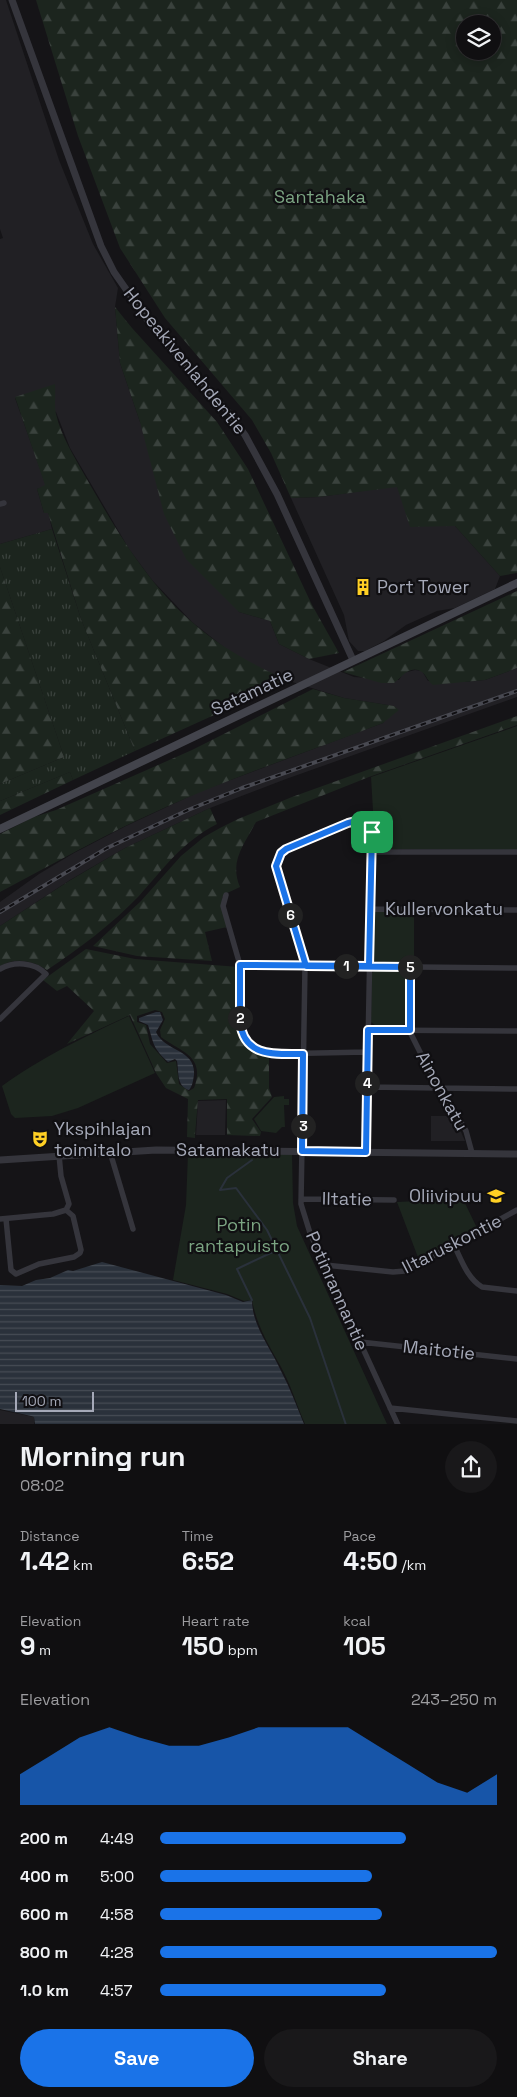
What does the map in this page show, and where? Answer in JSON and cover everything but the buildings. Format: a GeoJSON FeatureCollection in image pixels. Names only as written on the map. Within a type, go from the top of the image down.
{"type":"FeatureCollection","features":[{"type":"Feature","properties":{"kind":"main road","name":"Satamatie"},"geometry":{"type":"LineString","coordinates":[[0,829],[517,583]]}},
{"type":"Feature","properties":{"kind":"street","name":"Hopeakivenlahdentie"},"geometry":{"type":"LineString","coordinates":[[12,0],[100,246],[114,272],[151,326],[228,412],[245,435],[277,494],[353,660]]}},
{"type":"Feature","properties":{"kind":"street","name":"Potinrannantie"},"geometry":{"type":"LineString","coordinates":[[372,852],[370,827],[361,820],[293,844],[281,853],[277,859],[276,872],[306,966],[301,1199],[304,1218],[398,1424]]}},
{"type":"Feature","properties":{"kind":"street"},"geometry":{"type":"LineString","coordinates":[[366,1152],[372,852],[517,852]]}},
{"type":"Feature","properties":{"kind":"street"},"geometry":{"type":"LineString","coordinates":[[226,896],[223,906],[240,965],[241,1031],[246,1041],[263,1052],[270,1054],[367,1052]]}},
{"type":"Feature","properties":{"kind":"street","name":"Kullervonkatu"},"geometry":{"type":"LineString","coordinates":[[370,909],[517,910]]}},
{"type":"Feature","properties":{"kind":"street"},"geometry":{"type":"LineString","coordinates":[[0,969],[8,964],[19,964],[33,966],[46,974],[0,1019]]}},
{"type":"Feature","properties":{"kind":"street"},"geometry":{"type":"LineString","coordinates":[[240,965],[517,968]]}},
{"type":"Feature","properties":{"kind":"street"},"geometry":{"type":"LineString","coordinates":[[410,967],[410,1030]]}},
{"type":"Feature","properties":{"kind":"street"},"geometry":{"type":"LineString","coordinates":[[368,1030],[517,1031]]}},
{"type":"Feature","properties":{"kind":"street","name":"Ainonkatu"},"geometry":{"type":"LineString","coordinates":[[410,1030],[466,1131],[472,1154]]}},
{"type":"Feature","properties":{"kind":"street"},"geometry":{"type":"LineString","coordinates":[[367,1087],[517,1089]]}},
{"type":"Feature","properties":{"kind":"street","name":"Satamakatu"},"geometry":{"type":"LineString","coordinates":[[0,1160],[164,1150],[517,1154]]}},
{"type":"Feature","properties":{"kind":"street"},"geometry":{"type":"LineString","coordinates":[[110,1152],[133,1229]]}},
{"type":"Feature","properties":{"kind":"street"},"geometry":{"type":"LineString","coordinates":[[60,1155],[62,1176],[69,1204],[66,1210],[53,1214],[3,1219],[10,1270],[16,1274],[38,1264],[78,1255],[81,1250],[73,1216],[66,1210]]}},
{"type":"Feature","properties":{"kind":"street","name":"Iltatie"},"geometry":{"type":"LineString","coordinates":[[301,1199],[394,1200]]}},
{"type":"Feature","properties":{"kind":"street","name":"Iltaruskontie"},"geometry":{"type":"LineString","coordinates":[[325,1265],[398,1272],[414,1267],[517,1210]]}},
{"type":"Feature","properties":{"kind":"street"},"geometry":{"type":"LineString","coordinates":[[454,1245],[470,1276],[477,1284],[482,1287],[517,1291]]}},
{"type":"Feature","properties":{"kind":"street","name":"Maitotie"},"geometry":{"type":"LineString","coordinates":[[360,1342],[517,1359]]}},
{"type":"Feature","properties":{"kind":"street"},"geometry":{"type":"LineString","coordinates":[[390,1408],[517,1421]]}},
{"type":"Feature","properties":{"kind":"shaded area"},"geometry":{"type":"Polygon","coordinates":[[[0,0],[6,0],[59,160],[93,244],[118,288],[115,307],[120,363],[140,422],[239,612],[270,621],[279,644],[309,659],[354,677],[399,680],[403,673],[415,670],[422,671],[428,681],[465,682],[485,680],[517,668],[517,697],[210,808],[125,848],[70,880],[0,926],[0,902],[39,874],[74,853],[201,791],[383,723],[394,706],[344,698],[289,681],[251,664],[225,648],[192,622],[152,580],[129,549],[70,448],[56,412],[15,398],[46,486],[37,489],[44,513],[48,512],[52,529],[0,544],[0,239],[3,238],[0,229],[0,0]]]}},
{"type":"Feature","properties":{"kind":"shaded area"},"geometry":{"type":"Polygon","coordinates":[[[397,486],[403,502],[455,526],[500,576],[495,589],[455,608],[437,611],[406,625],[384,641],[365,651],[358,651],[349,641],[344,615],[291,498],[319,497],[397,486]]]}},
{"type":"Feature","properties":{"kind":"shaded area"},"geometry":{"type":"Polygon","coordinates":[[[160,1012],[163,1020],[156,1032],[160,1039],[185,1055],[193,1067],[193,1081],[189,1090],[180,1082],[177,1061],[175,1059],[168,1062],[159,1053],[154,1045],[148,1025],[139,1021],[139,1018],[160,1012]]]}},
{"type":"Feature","properties":{"kind":"shaded area"},"geometry":{"type":"Polygon","coordinates":[[[226,1100],[225,1135],[196,1135],[198,1101],[226,1100]]]}},
{"type":"Feature","properties":{"kind":"shaded area"},"geometry":{"type":"Polygon","coordinates":[[[431,1116],[454,1116],[465,1141],[431,1141],[431,1116]]]}},
{"type":"Feature","properties":{"kind":"shaded area"},"geometry":{"type":"Polygon","coordinates":[[[102,1262],[226,1295],[243,1302],[252,1300],[255,1319],[277,1362],[304,1424],[35,1424],[34,1417],[0,1409],[0,1285],[22,1286],[36,1280],[50,1278],[68,1270],[73,1271],[102,1262]]]}},
{"type":"Feature","properties":{"kind":"shaded area"},"geometry":{"type":"Polygon","coordinates":[[[0,1410],[34,1417],[34,1424],[0,1424],[0,1410]]]}},
{"type":"Feature","properties":{"kind":"green space","name":"Santahaka"},"geometry":{"type":"Polygon","coordinates":[[[36,0],[517,0],[517,573],[500,576],[455,526],[410,527],[397,487],[319,497],[291,498],[271,453],[252,420],[165,318],[120,248],[78,136],[36,0]]]}},
{"type":"Feature","properties":{"kind":"green space"},"geometry":{"type":"Polygon","coordinates":[[[115,307],[217,422],[248,469],[312,605],[339,653],[309,659],[279,644],[270,621],[239,612],[186,559],[164,514],[140,422],[120,363],[115,307]]]}},
{"type":"Feature","properties":{"kind":"green space"},"geometry":{"type":"Polygon","coordinates":[[[55,384],[56,414],[64,438],[132,554],[160,590],[192,622],[214,640],[263,669],[289,681],[135,751],[81,619],[48,513],[44,513],[37,489],[45,485],[15,397],[55,384]]]}},
{"type":"Feature","properties":{"kind":"green space"},"geometry":{"type":"Polygon","coordinates":[[[52,529],[81,619],[135,751],[73,780],[70,772],[0,801],[0,784],[64,757],[0,567],[0,544],[52,529]]]}},
{"type":"Feature","properties":{"kind":"green space"},"geometry":{"type":"Polygon","coordinates":[[[0,567],[64,757],[0,784],[0,567]]]}},
{"type":"Feature","properties":{"kind":"green space"},"geometry":{"type":"Polygon","coordinates":[[[517,591],[517,668],[485,680],[433,685],[418,670],[406,672],[394,683],[381,683],[343,672],[517,591]]]}},
{"type":"Feature","properties":{"kind":"green space"},"geometry":{"type":"Polygon","coordinates":[[[313,689],[344,698],[394,706],[399,710],[383,723],[193,795],[103,837],[0,892],[0,834],[34,817],[56,810],[192,750],[313,689]]]}},
{"type":"Feature","properties":{"kind":"green space"},"geometry":{"type":"Polygon","coordinates":[[[517,716],[517,725],[369,777],[256,822],[239,853],[237,861],[237,878],[240,887],[225,894],[222,898],[227,927],[205,932],[212,961],[137,956],[93,946],[141,901],[181,856],[204,837],[220,828],[292,797],[517,716]]]}},
{"type":"Feature","properties":{"kind":"green space"},"geometry":{"type":"Polygon","coordinates":[[[517,726],[517,850],[379,849],[375,845],[371,777],[517,726]]]}},
{"type":"Feature","properties":{"kind":"green space"},"geometry":{"type":"Polygon","coordinates":[[[70,772],[73,780],[0,815],[0,801],[70,772]]]}},
{"type":"Feature","properties":{"kind":"green space"},"geometry":{"type":"Polygon","coordinates":[[[210,808],[217,824],[183,847],[128,907],[83,945],[47,970],[36,964],[24,961],[12,961],[0,966],[0,926],[69,881],[125,848],[210,808]]]}},
{"type":"Feature","properties":{"kind":"green space"},"geometry":{"type":"Polygon","coordinates":[[[374,912],[414,912],[414,964],[377,964],[372,960],[374,912]]]}},
{"type":"Feature","properties":{"kind":"green space"},"geometry":{"type":"Polygon","coordinates":[[[86,949],[135,959],[239,967],[236,1007],[240,1032],[246,1042],[255,1050],[269,1056],[269,1088],[272,1097],[252,1119],[261,1132],[260,1136],[227,1135],[227,1099],[198,1100],[195,1138],[187,1137],[188,1099],[166,1088],[156,1073],[130,1015],[67,1044],[94,1011],[67,986],[57,991],[43,980],[86,949]],[[155,1010],[137,1016],[137,1022],[146,1025],[150,1044],[167,1063],[176,1061],[179,1084],[189,1091],[194,1088],[197,1069],[190,1056],[161,1037],[160,1030],[165,1019],[162,1012],[155,1010]]]}},
{"type":"Feature","properties":{"kind":"green space"},"geometry":{"type":"Polygon","coordinates":[[[377,969],[405,969],[408,972],[407,1022],[400,1027],[376,1026],[371,1022],[372,973],[377,969]]]}},
{"type":"Feature","properties":{"kind":"green space"},"geometry":{"type":"Polygon","coordinates":[[[129,1016],[155,1073],[78,1108],[52,1116],[15,1118],[11,1114],[2,1086],[48,1056],[129,1016]]]}},
{"type":"Feature","properties":{"kind":"green space"},"geometry":{"type":"Polygon","coordinates":[[[284,1096],[284,1099],[289,1099],[289,1105],[284,1105],[285,1127],[282,1127],[276,1133],[261,1131],[254,1119],[274,1097],[284,1096]]]}},
{"type":"Feature","properties":{"kind":"green space","name":"Potin rantapuisto"},"geometry":{"type":"Polygon","coordinates":[[[188,1153],[292,1153],[293,1203],[297,1226],[387,1424],[305,1424],[285,1374],[260,1326],[252,1300],[244,1301],[227,1294],[173,1280],[186,1205],[188,1153]]]}},
{"type":"Feature","properties":{"kind":"green space"},"geometry":{"type":"Polygon","coordinates":[[[463,1199],[477,1228],[419,1260],[397,1202],[463,1199]]]}},
{"type":"Feature","properties":{"kind":"waterway"},"geometry":{"type":"LineString","coordinates":[[252,1160],[227,1178],[220,1190],[236,1188],[267,1230],[310,1318],[346,1424]]}},
{"type":"Feature","properties":{"kind":"waterway"},"geometry":{"type":"LineString","coordinates":[[252,1300],[237,1269],[277,1250]]}},
{"type":"Feature","properties":{"kind":"railway"},"geometry":{"type":"LineString","coordinates":[[0,912],[107,848],[188,810],[242,788],[517,691]]}},
{"type":"Feature","properties":{"kind":"place","name":"Port Tower"},"geometry":{"type":"Point","coordinates":[363,587]}},
{"type":"Feature","properties":{"kind":"place","name":"Ykspihlajan toimitalo"},"geometry":{"type":"Point","coordinates":[40,1139]}},
{"type":"Feature","properties":{"kind":"place","name":"Oliivipuu"},"geometry":{"type":"Point","coordinates":[496,1196]}},
{"type":"Feature","properties":{"kind":"route"},"geometry":{"type":"LineString","coordinates":[[372,832],[365,821],[355,820],[293,844],[281,853],[277,859],[276,872],[306,966],[410,967],[410,1030],[368,1030],[366,1152],[302,1151],[303,1054],[270,1054],[257,1049],[246,1041],[241,1031],[240,1022],[240,965],[306,966],[369,966],[372,832]]}}]}
